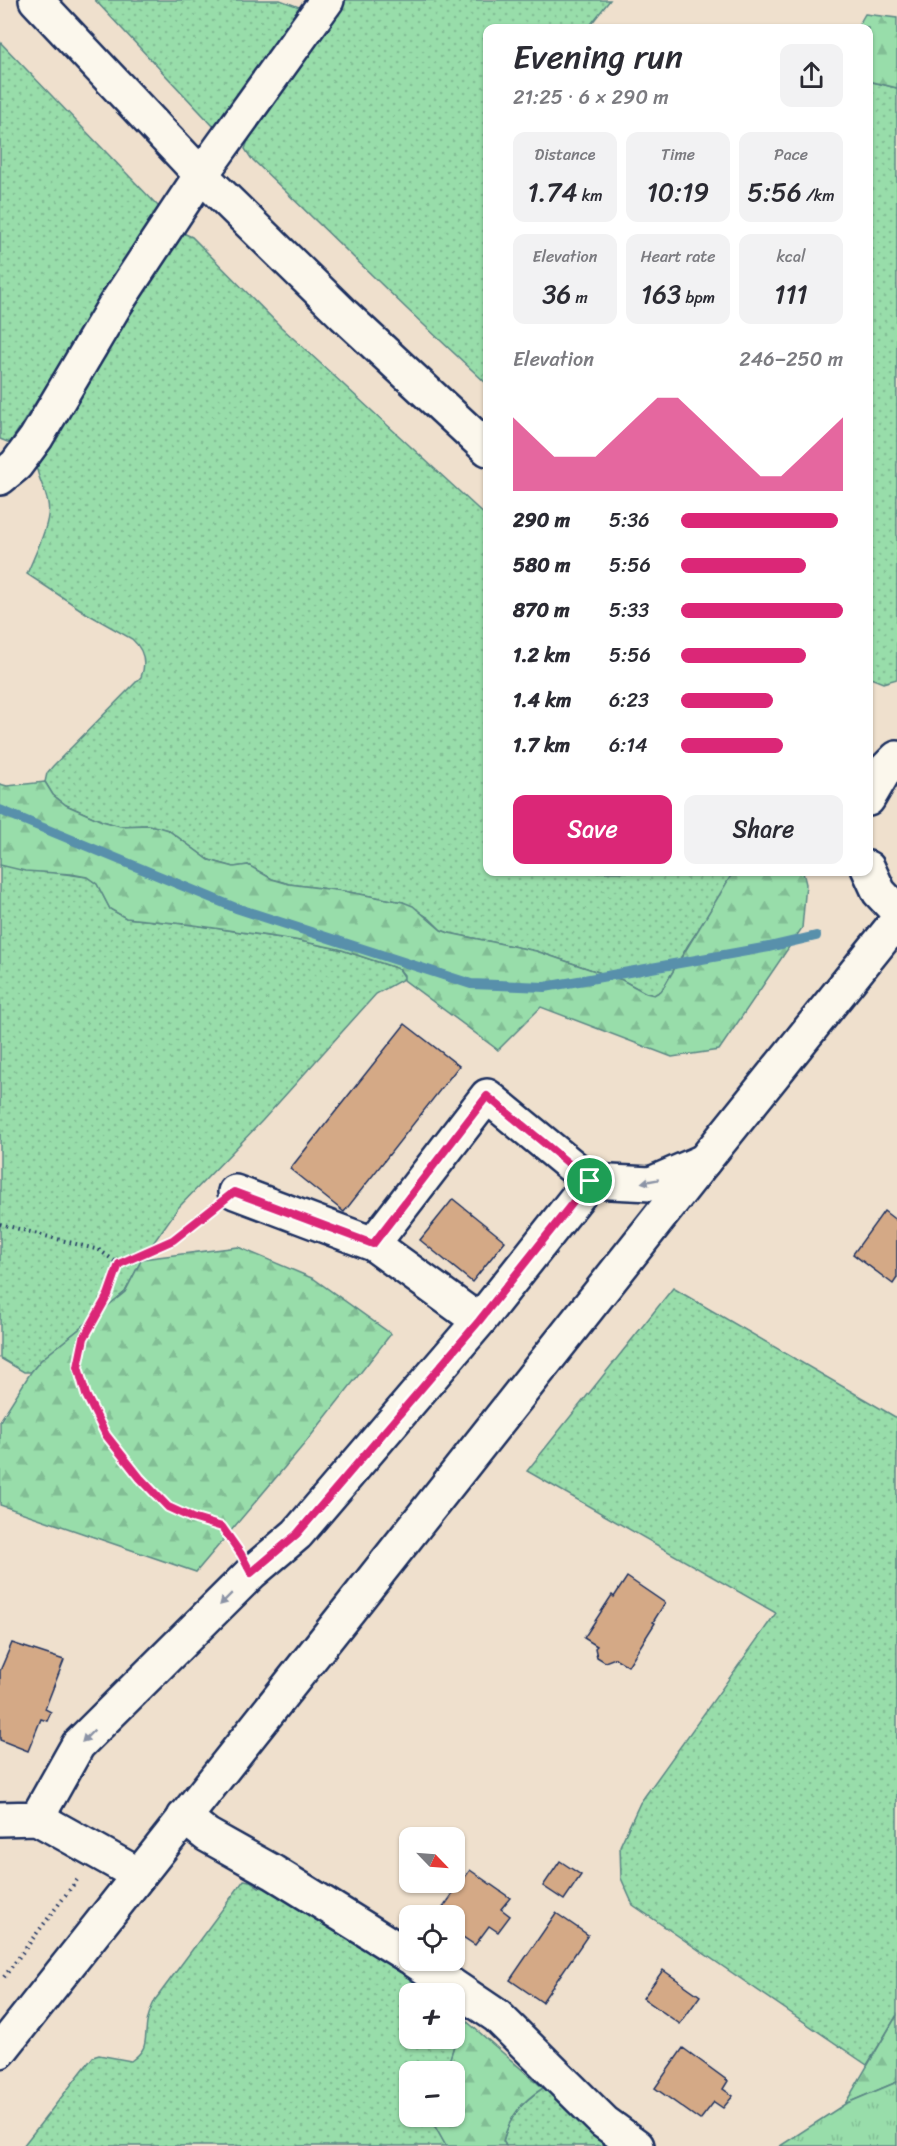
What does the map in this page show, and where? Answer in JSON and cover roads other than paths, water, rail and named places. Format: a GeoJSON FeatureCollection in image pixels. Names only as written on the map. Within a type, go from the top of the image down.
{"type":"FeatureCollection","features":[{"type":"Feature","properties":{"kind":"main road"},"geometry":{"type":"LineString","coordinates":[[36,0],[201,176],[344,315],[483,444]]}},
{"type":"Feature","properties":{"kind":"main road"},"geometry":{"type":"LineString","coordinates":[[0,478],[16,465],[36,438],[115,305],[201,176],[327,0]]}},
{"type":"Feature","properties":{"kind":"main road"},"geometry":{"type":"LineString","coordinates":[[873,787],[884,762]]}},
{"type":"Feature","properties":{"kind":"main road"},"geometry":{"type":"LineString","coordinates":[[872,876],[879,892],[897,911]]}},
{"type":"Feature","properties":{"kind":"main road"},"geometry":{"type":"LineString","coordinates":[[0,2051],[704,1161],[897,921]]}},
{"type":"Feature","properties":{"kind":"main road"},"geometry":{"type":"LineString","coordinates":[[373,1244],[487,1096],[590,1181],[651,1184],[704,1161]]}},
{"type":"Feature","properties":{"kind":"main road"},"geometry":{"type":"LineString","coordinates":[[37,1818],[78,1745],[251,1573],[297,1534],[479,1321],[590,1181]]}},
{"type":"Feature","properties":{"kind":"main road"},"geometry":{"type":"LineString","coordinates":[[234,1192],[373,1244],[479,1321]]}},
{"type":"Feature","properties":{"kind":"main road"},"geometry":{"type":"LineString","coordinates":[[184,1817],[207,1835],[273,1872],[399,1950]]}},
{"type":"Feature","properties":{"kind":"main road"},"geometry":{"type":"LineString","coordinates":[[0,1819],[37,1818],[139,1875]]}},
{"type":"Feature","properties":{"kind":"main road"},"geometry":{"type":"LineString","coordinates":[[430,1971],[497,2016],[604,2122],[637,2146]]}},
{"type":"Feature","properties":{"kind":"waterway"},"geometry":{"type":"LineString","coordinates":[[0,810],[236,908],[471,984],[545,987],[769,947],[816,936]]}}]}
